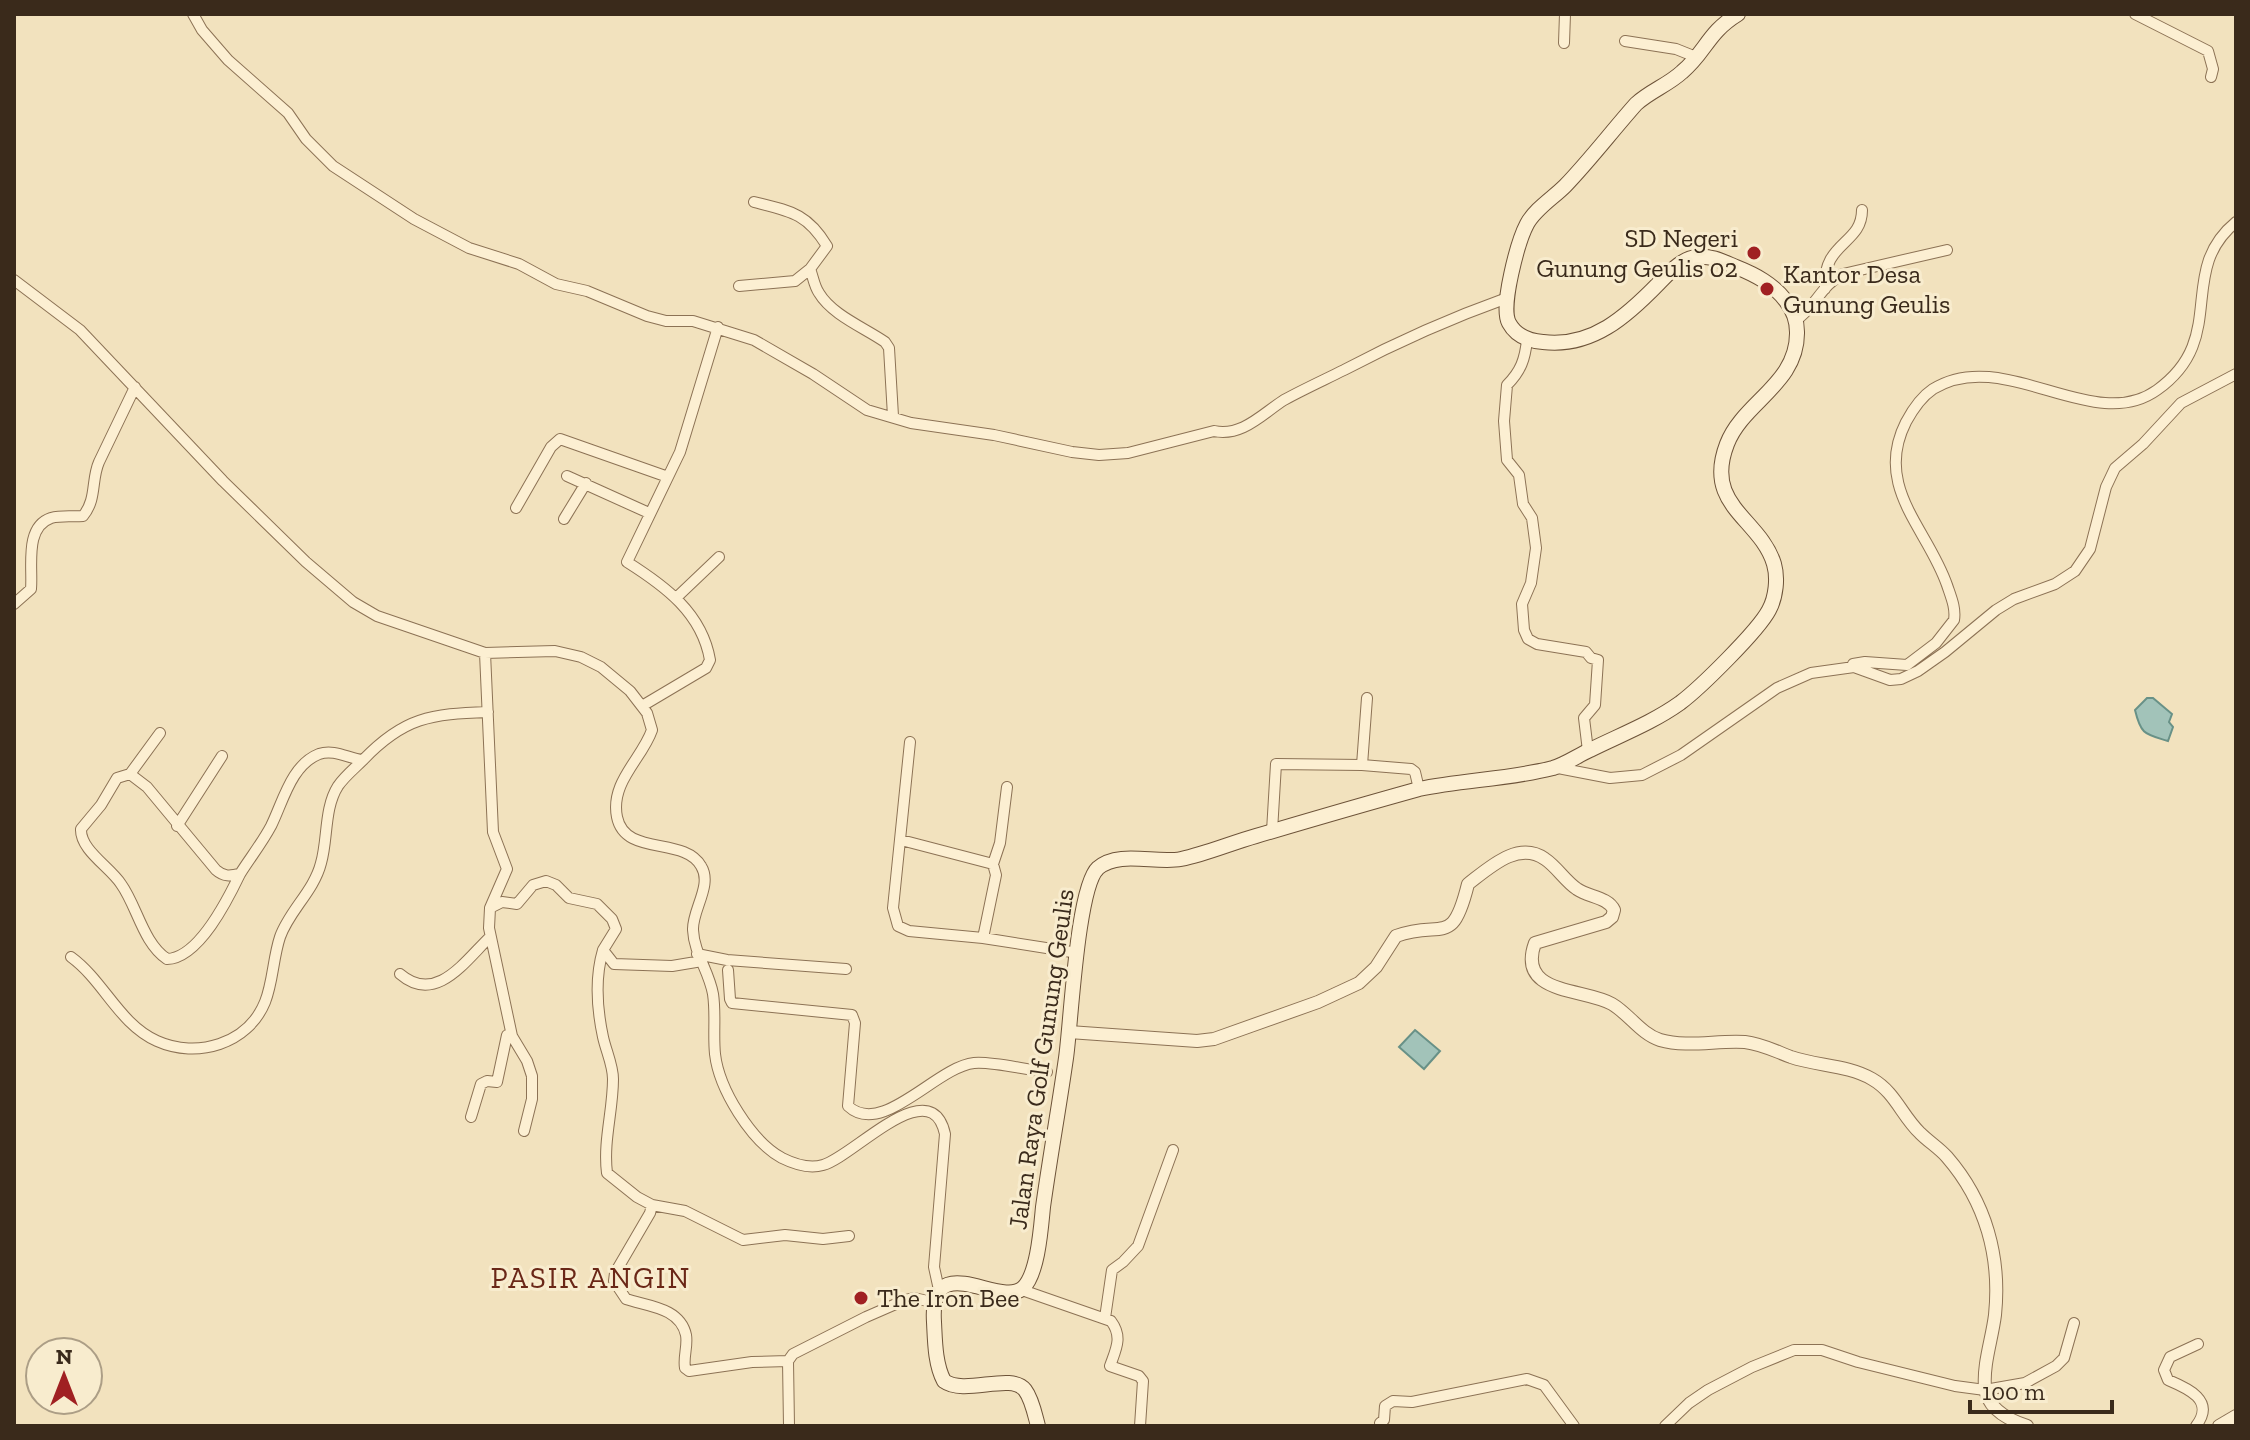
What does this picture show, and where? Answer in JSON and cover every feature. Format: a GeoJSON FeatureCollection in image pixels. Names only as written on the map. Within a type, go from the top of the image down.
{"type":"FeatureCollection","features":[{"type":"Feature","properties":{"kind":"main road"},"geometry":{"type":"LineString","coordinates":[[1738,14],[1712,33],[1680,75],[1645,95],[1582,168],[1531,218],[1515,260],[1507,298],[1507,320],[1527,340],[1567,343],[1596,334],[1634,309],[1678,265],[1699,256],[1718,259],[1767,282],[1786,301],[1796,320]]}},
{"type":"Feature","properties":{"kind":"main road","name":"Jalan Raya Golf Gunung Geulis"},"geometry":{"type":"LineString","coordinates":[[1022,1290],[1029,1281],[1035,1263],[1078,953],[1088,891],[1095,872],[1101,866],[1125,860],[1182,859],[1419,789],[1554,768],[1644,724],[1683,701],[1760,623],[1771,607],[1776,587],[1775,565],[1729,501],[1723,482],[1722,463],[1734,428],[1770,392],[1790,363],[1797,343],[1796,320]]}},
{"type":"Feature","properties":{"kind":"main road"},"geometry":{"type":"LineString","coordinates":[[1022,1290],[1014,1292],[958,1284],[936,1296],[937,1357],[944,1381],[958,1387],[1003,1384],[1026,1390],[1038,1426]]}},
{"type":"Feature","properties":{"kind":"street"},"geometry":{"type":"LineString","coordinates":[[193,14],[202,30],[228,60],[288,113],[320,155],[402,211],[469,248],[519,264],[556,284],[587,291],[633,312],[658,319],[693,321],[718,327],[770,349],[867,410],[930,427],[994,435],[1077,453],[1128,453],[1193,435],[1214,431],[1227,433],[1245,427],[1286,399],[1380,351],[1507,298]]}},
{"type":"Feature","properties":{"kind":"street"},"geometry":{"type":"LineString","coordinates":[[1564,43],[1565,14]]}},
{"type":"Feature","properties":{"kind":"street"},"geometry":{"type":"LineString","coordinates":[[2135,14],[2208,51],[2213,69],[2211,77]]}},
{"type":"Feature","properties":{"kind":"street"},"geometry":{"type":"LineString","coordinates":[[1625,41],[1676,49],[1696,57]]}},
{"type":"Feature","properties":{"kind":"street"},"geometry":{"type":"LineString","coordinates":[[739,286],[791,282],[810,269],[827,246],[811,223],[798,214],[754,202]]}},
{"type":"Feature","properties":{"kind":"street"},"geometry":{"type":"LineString","coordinates":[[1825,289],[1824,273],[1834,251],[1859,228],[1862,210]]}},
{"type":"Feature","properties":{"kind":"street"},"geometry":{"type":"LineString","coordinates":[[1554,768],[1610,778],[1642,775],[1681,755],[1777,688],[1811,673],[1865,662],[1907,665],[1936,643],[1954,620],[1954,604],[1943,574],[1906,507],[1898,481],[1899,440],[1917,404],[1934,389],[1949,382],[1990,377],[2099,402],[2133,402],[2149,395],[2170,379],[2192,353],[2199,333],[2209,254],[2217,240],[2236,222]]}},
{"type":"Feature","properties":{"kind":"street"},"geometry":{"type":"LineString","coordinates":[[1796,320],[1843,274],[1947,250]]}},
{"type":"Feature","properties":{"kind":"street"},"geometry":{"type":"LineString","coordinates":[[810,269],[819,294],[824,299],[889,348],[893,372],[893,416]]}},
{"type":"Feature","properties":{"kind":"street"},"geometry":{"type":"LineString","coordinates":[[14,280],[80,330],[223,481],[345,596],[377,616],[485,653],[555,651],[574,654],[601,667],[630,691],[651,721],[652,730],[621,785],[617,797],[617,821],[631,837],[682,851],[701,866],[703,890],[693,928],[713,993],[713,1039],[719,1075],[746,1123],[766,1146],[795,1164],[823,1165],[907,1112],[928,1110],[937,1115],[945,1134],[934,1267],[936,1296],[914,1298],[883,1309],[793,1354],[788,1361],[789,1426]]}},
{"type":"Feature","properties":{"kind":"street"},"geometry":{"type":"LineString","coordinates":[[642,706],[706,668],[710,660],[702,634],[677,597],[627,562],[680,452],[718,327]]}},
{"type":"Feature","properties":{"kind":"street"},"geometry":{"type":"LineString","coordinates":[[1527,340],[1523,363],[1507,385],[1504,421],[1507,460],[1519,475],[1523,504],[1532,518],[1536,548],[1531,583],[1522,604],[1524,630],[1528,639],[1537,644],[1586,652],[1598,660],[1595,705],[1584,718],[1588,751]]}},
{"type":"Feature","properties":{"kind":"street"},"geometry":{"type":"LineString","coordinates":[[1843,667],[1864,670],[1890,680],[1909,676],[1945,652],[1996,610],[2069,575],[2090,549],[2106,487],[2115,468],[2143,444],[2181,403],[2236,374]]}},
{"type":"Feature","properties":{"kind":"street"},"geometry":{"type":"LineString","coordinates":[[14,604],[26,597],[31,589],[32,545],[41,525],[54,517],[83,516],[89,508],[98,465],[135,387]]}},
{"type":"Feature","properties":{"kind":"street"},"geometry":{"type":"LineString","coordinates":[[516,508],[551,447],[560,439],[668,477]]}},
{"type":"Feature","properties":{"kind":"street"},"geometry":{"type":"LineString","coordinates":[[567,476],[649,513]]}},
{"type":"Feature","properties":{"kind":"street"},"geometry":{"type":"LineString","coordinates":[[564,519],[586,483]]}},
{"type":"Feature","properties":{"kind":"street"},"geometry":{"type":"LineString","coordinates":[[677,597],[719,557]]}},
{"type":"Feature","properties":{"kind":"street"},"geometry":{"type":"LineString","coordinates":[[485,653],[493,832],[507,869],[490,908],[490,937],[511,1033],[532,1076],[532,1099],[524,1131]]}},
{"type":"Feature","properties":{"kind":"street"},"geometry":{"type":"LineString","coordinates":[[1362,765],[1367,698]]}},
{"type":"Feature","properties":{"kind":"street"},"geometry":{"type":"LineString","coordinates":[[71,957],[92,976],[129,1022],[159,1042],[195,1050],[214,1047],[235,1036],[261,1011],[281,936],[319,869],[334,794],[342,781],[385,738],[412,722],[444,713],[488,712]]}},
{"type":"Feature","properties":{"kind":"street"},"geometry":{"type":"LineString","coordinates":[[130,774],[160,733]]}},
{"type":"Feature","properties":{"kind":"street"},"geometry":{"type":"LineString","coordinates":[[910,742],[893,908],[898,926],[909,931],[983,938],[1078,953]]}},
{"type":"Feature","properties":{"kind":"street"},"geometry":{"type":"LineString","coordinates":[[240,874],[229,876],[219,873],[147,787],[130,774],[122,775],[115,781],[97,811],[81,829],[81,835],[124,888],[145,930],[163,956],[171,959],[179,957],[218,917],[301,768],[326,753],[362,760]]}},
{"type":"Feature","properties":{"kind":"street"},"geometry":{"type":"LineString","coordinates":[[177,826],[222,756]]}},
{"type":"Feature","properties":{"kind":"street"},"geometry":{"type":"LineString","coordinates":[[1272,831],[1276,764],[1411,769],[1415,772],[1419,789]]}},
{"type":"Feature","properties":{"kind":"street"},"geometry":{"type":"LineString","coordinates":[[983,938],[996,875],[993,864],[1000,843],[1007,787]]}},
{"type":"Feature","properties":{"kind":"street"},"geometry":{"type":"LineString","coordinates":[[901,840],[993,864]]}},
{"type":"Feature","properties":{"kind":"street"},"geometry":{"type":"LineString","coordinates":[[1069,1032],[1205,1041],[1318,1002],[1366,977],[1396,936],[1444,930],[1461,913],[1468,884],[1519,852],[1533,853],[1546,859],[1575,888],[1608,901],[1614,910],[1606,922],[1535,943],[1532,962],[1543,981],[1562,990],[1608,1002],[1656,1039],[1676,1043],[1728,1041],[1759,1044],[1790,1057],[1863,1074],[1885,1088],[1921,1135],[1945,1155],[1971,1191],[1994,1253],[1996,1300],[1985,1390],[2000,1413],[2009,1420],[2027,1426]]}},
{"type":"Feature","properties":{"kind":"street"},"geometry":{"type":"LineString","coordinates":[[490,908],[506,902],[517,904],[537,882],[550,882],[569,898],[593,902],[612,919],[616,929],[603,950],[597,969],[603,1037],[613,1078],[607,1131],[607,1173],[652,1205],[685,1211],[743,1240],[780,1236],[823,1239],[849,1236]]}},
{"type":"Feature","properties":{"kind":"street"},"geometry":{"type":"LineString","coordinates":[[400,974],[418,985],[437,985],[490,937]]}},
{"type":"Feature","properties":{"kind":"street"},"geometry":{"type":"LineString","coordinates":[[603,950],[610,961],[619,965],[672,966],[700,957],[846,969]]}},
{"type":"Feature","properties":{"kind":"street"},"geometry":{"type":"LineString","coordinates":[[728,970],[732,1003],[852,1015],[855,1023],[848,1106],[864,1115],[876,1115],[952,1071],[975,1063],[1047,1072]]}},
{"type":"Feature","properties":{"kind":"street"},"geometry":{"type":"LineString","coordinates":[[471,1117],[481,1084],[497,1082],[507,1035],[511,1033]]}},
{"type":"Feature","properties":{"kind":"street"},"geometry":{"type":"LineString","coordinates":[[913,1094],[918,1110]]}},
{"type":"Feature","properties":{"kind":"street"},"geometry":{"type":"LineString","coordinates":[[1105,1318],[1108,1278],[1112,1270],[1138,1246],[1173,1150]]}},
{"type":"Feature","properties":{"kind":"street"},"geometry":{"type":"LineString","coordinates":[[652,1205],[615,1273],[614,1281],[626,1299],[661,1308],[680,1324],[686,1335],[684,1360],[687,1370],[694,1372],[752,1362],[788,1361]]}},
{"type":"Feature","properties":{"kind":"street"},"geometry":{"type":"LineString","coordinates":[[1022,1290],[1105,1318],[1118,1330],[1119,1338],[1110,1366],[1139,1376],[1143,1381],[1140,1426]]}},
{"type":"Feature","properties":{"kind":"street"},"geometry":{"type":"LineString","coordinates":[[1665,1426],[1708,1390],[1794,1350],[1822,1350],[1955,1386],[1985,1390],[2025,1383],[2056,1366],[2064,1358],[2074,1323]]}},
{"type":"Feature","properties":{"kind":"street"},"geometry":{"type":"LineString","coordinates":[[2196,1426],[2202,1416],[2201,1403],[2191,1390],[2168,1380],[2164,1370],[2170,1357],[2198,1344]]}},
{"type":"Feature","properties":{"kind":"street"},"geometry":{"type":"LineString","coordinates":[[1380,1423],[1384,1420],[1385,1406],[1393,1401],[1412,1402],[1527,1379],[1544,1385],[1574,1426]]}},
{"type":"Feature","properties":{"kind":"street"},"geometry":{"type":"LineString","coordinates":[[2219,1426],[2236,1416]]}},
{"type":"Feature","properties":{"kind":"water"},"geometry":{"type":"Polygon","coordinates":[[[2147,698],[2153,698],[2172,714],[2169,722],[2173,727],[2168,741],[2149,735],[2139,724],[2135,710],[2147,698]]]}},
{"type":"Feature","properties":{"kind":"water"},"geometry":{"type":"Polygon","coordinates":[[[1415,1030],[1440,1051],[1424,1069],[1399,1047],[1415,1030]]]}},
{"type":"Feature","properties":{"kind":"place","name":"SD Negeri Gunung Geulis 02"},"geometry":{"type":"Point","coordinates":[1754,253]}},
{"type":"Feature","properties":{"kind":"place","name":"Kantor Desa Gunung Geulis"},"geometry":{"type":"Point","coordinates":[1767,289]}},
{"type":"Feature","properties":{"kind":"place","name":"The Iron Bee"},"geometry":{"type":"Point","coordinates":[861,1298]}},
{"type":"Feature","properties":{"kind":"district","name":"PASIR ANGIN"},"geometry":{"type":"Point","coordinates":[591,1278]}}]}
